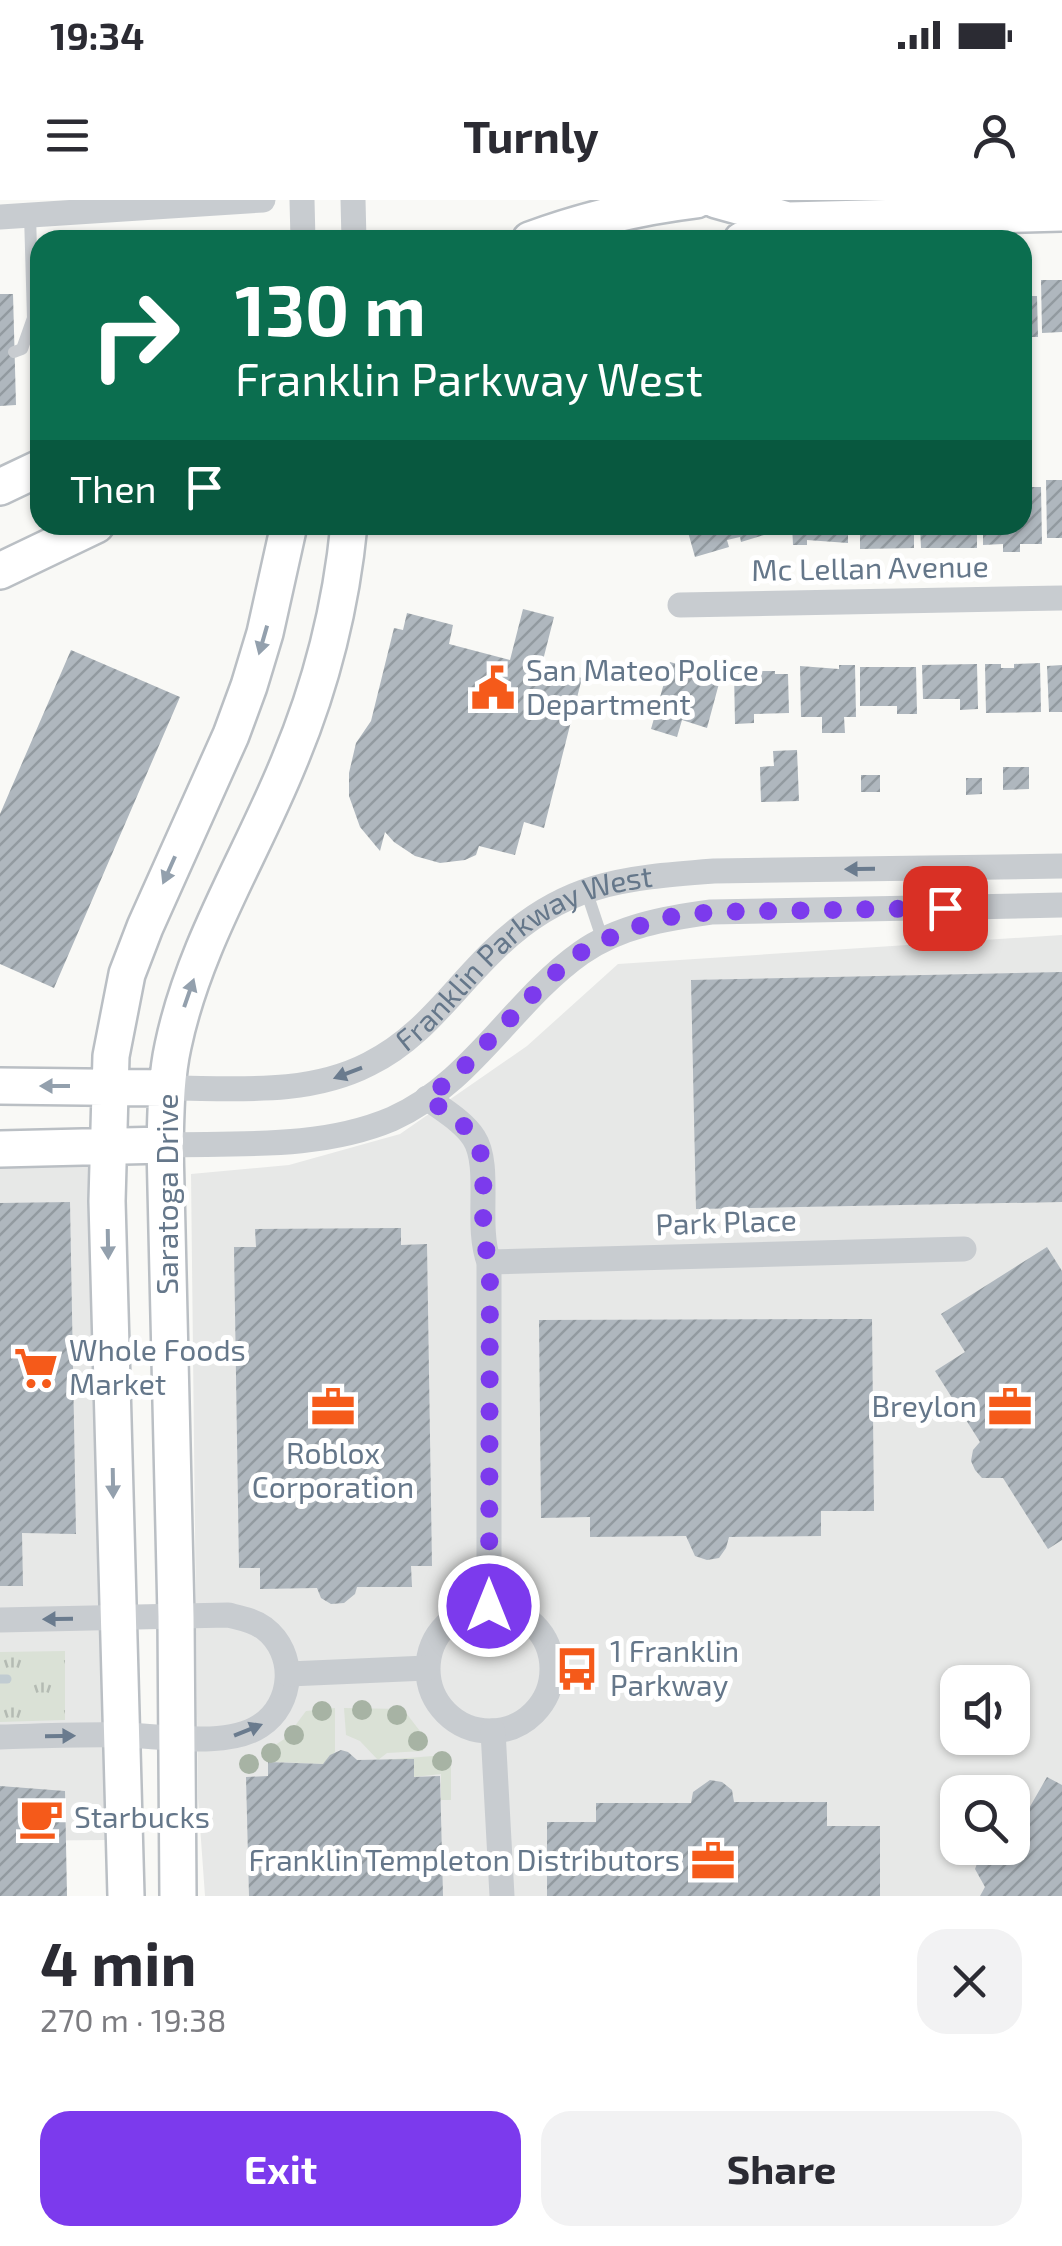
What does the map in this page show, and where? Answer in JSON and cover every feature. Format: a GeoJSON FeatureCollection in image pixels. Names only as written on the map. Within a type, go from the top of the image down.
{"type":"FeatureCollection","features":[{"type":"Feature","properties":{"kind":"main road"},"geometry":{"type":"LineString","coordinates":[[607,200],[653,205]]}},
{"type":"Feature","properties":{"kind":"main road"},"geometry":{"type":"LineString","coordinates":[[560,230],[653,205],[696,200]]}},
{"type":"Feature","properties":{"kind":"main road"},"geometry":{"type":"LineString","coordinates":[[716,200],[788,220],[1062,213]]}},
{"type":"Feature","properties":{"kind":"main road"},"geometry":{"type":"LineString","coordinates":[[765,230],[788,220]]}},
{"type":"Feature","properties":{"kind":"main road"},"geometry":{"type":"LineString","coordinates":[[0,487],[30,473]]}},
{"type":"Feature","properties":{"kind":"main road"},"geometry":{"type":"LineString","coordinates":[[0,571],[75,535]]}},
{"type":"Feature","properties":{"kind":"main road","name":"Saratoga Drive"},"geometry":{"type":"LineString","coordinates":[[126,1896],[116,1618],[108,1147],[114,1026],[144,927],[243,702],[265,633],[283,535]]}},
{"type":"Feature","properties":{"kind":"main road","name":"Saratoga Drive"},"geometry":{"type":"LineString","coordinates":[[178,1896],[167,1088],[173,1045],[204,950],[290,762],[309,709],[337,608],[348,535]]}},
{"type":"Feature","properties":{"kind":"main road","name":"Franklin Parkway West"},"geometry":{"type":"LineString","coordinates":[[0,1086],[167,1088]]}},
{"type":"Feature","properties":{"kind":"main road","name":"Franklin Parkway West"},"geometry":{"type":"LineString","coordinates":[[0,1149],[165,1145]]}},
{"type":"Feature","properties":{"kind":"street"},"geometry":{"type":"LineString","coordinates":[[0,217],[90,205],[264,200]]}},
{"type":"Feature","properties":{"kind":"street"},"geometry":{"type":"LineString","coordinates":[[302,200],[303,230]]}},
{"type":"Feature","properties":{"kind":"street"},"geometry":{"type":"LineString","coordinates":[[353,200],[354,230]]}},
{"type":"Feature","properties":{"kind":"street","name":"Mc Lellan Avenue"},"geometry":{"type":"LineString","coordinates":[[680,605],[1062,598]]}},
{"type":"Feature","properties":{"kind":"street","name":"Franklin Parkway West"},"geometry":{"type":"LineString","coordinates":[[167,1088],[300,1086],[337,1078],[370,1064],[404,1044],[435,1017],[491,952],[540,911],[586,890],[623,880],[714,871],[1062,866]]}},
{"type":"Feature","properties":{"kind":"street","name":"Franklin Parkway West"},"geometry":{"type":"LineString","coordinates":[[165,1145],[321,1139],[360,1131],[396,1117],[456,1075],[548,979],[584,950],[662,918],[711,912],[1062,906]]}},
{"type":"Feature","properties":{"kind":"street"},"geometry":{"type":"LineString","coordinates":[[427,1098],[467,1128],[478,1142],[481,1158],[483,1245],[490,1262],[489,1606]]}},
{"type":"Feature","properties":{"kind":"street","name":"Park Place"},"geometry":{"type":"LineString","coordinates":[[490,1262],[964,1249]]}},
{"type":"Feature","properties":{"kind":"street"},"geometry":{"type":"LineString","coordinates":[[489,1606],[513,1610],[534,1624],[548,1644],[553,1667],[549,1691],[536,1712],[516,1726],[493,1732],[468,1728],[446,1714],[432,1693],[428,1668],[432,1644],[446,1624],[466,1611],[489,1606]]}},
{"type":"Feature","properties":{"kind":"street"},"geometry":{"type":"LineString","coordinates":[[0,1620],[228,1616],[263,1627],[284,1654],[288,1674],[286,1692],[263,1724],[245,1734],[176,1738],[0,1737]]}},
{"type":"Feature","properties":{"kind":"street"},"geometry":{"type":"LineString","coordinates":[[288,1674],[428,1668]]}},
{"type":"Feature","properties":{"kind":"street"},"geometry":{"type":"LineString","coordinates":[[493,1732],[502,1896]]}},
{"type":"Feature","properties":{"kind":"lane"},"geometry":{"type":"LineString","coordinates":[[30,215],[30,230]]}},
{"type":"Feature","properties":{"kind":"lane"},"geometry":{"type":"LineString","coordinates":[[14,352],[22,349],[30,324]]}},
{"type":"Feature","properties":{"kind":"lane"},"geometry":{"type":"LineString","coordinates":[[586,890],[603,941]]}},
{"type":"Feature","properties":{"kind":"shaded area"},"geometry":{"type":"Polygon","coordinates":[[[1062,935],[1062,1896],[205,1896],[198,1798],[191,1174],[289,1165],[400,1134],[527,1046],[618,964],[1062,935]]]}},
{"type":"Feature","properties":{"kind":"shaded area"},"geometry":{"type":"Polygon","coordinates":[[[98,1163],[107,1840],[0,1841],[0,1167],[98,1163]]]}},
{"type":"Feature","properties":{"kind":"green space"},"geometry":{"type":"Polygon","coordinates":[[[65,1651],[65,1720],[0,1722],[0,1652],[65,1651]]]}},
{"type":"Feature","properties":{"kind":"green space"},"geometry":{"type":"Polygon","coordinates":[[[335,1708],[335,1752],[323,1764],[276,1762],[272,1747],[286,1738],[306,1711],[335,1708]]]}},
{"type":"Feature","properties":{"kind":"green space"},"geometry":{"type":"Polygon","coordinates":[[[344,1708],[403,1709],[426,1739],[423,1751],[387,1753],[378,1760],[360,1741],[346,1735],[344,1708]]]}},
{"type":"Feature","properties":{"kind":"green space"},"geometry":{"type":"Polygon","coordinates":[[[446,1755],[451,1760],[451,1800],[441,1800],[441,1774],[414,1777],[382,1760],[446,1755]]]}},
{"type":"Feature","properties":{"kind":"building"},"geometry":{"type":"Polygon","coordinates":[[[1041,280],[1062,280],[1062,332],[1042,333],[1041,280]]]}},
{"type":"Feature","properties":{"kind":"building"},"geometry":{"type":"Polygon","coordinates":[[[0,294],[13,294],[16,405],[0,406],[0,294]]]}},
{"type":"Feature","properties":{"kind":"building"},"geometry":{"type":"Polygon","coordinates":[[[1032,296],[1037,296],[1038,337],[1032,337],[1032,296]]]}},
{"type":"Feature","properties":{"kind":"building"},"geometry":{"type":"Polygon","coordinates":[[[1046,480],[1062,480],[1062,538],[1047,538],[1046,480]]]}},
{"type":"Feature","properties":{"kind":"building"},"geometry":{"type":"Polygon","coordinates":[[[1032,487],[1041,487],[1042,544],[1020,544],[1020,552],[1003,552],[1003,544],[983,545],[983,535],[1032,535],[1032,487]]]}},
{"type":"Feature","properties":{"kind":"building"},"geometry":{"type":"Polygon","coordinates":[[[689,535],[764,535],[741,542],[740,537],[727,540],[729,547],[695,557],[689,535]]]}},
{"type":"Feature","properties":{"kind":"building"},"geometry":{"type":"Polygon","coordinates":[[[792,535],[848,535],[848,543],[807,540],[807,545],[793,545],[792,535]]]}},
{"type":"Feature","properties":{"kind":"building"},"geometry":{"type":"Polygon","coordinates":[[[860,535],[914,535],[914,548],[860,549],[860,535]]]}},
{"type":"Feature","properties":{"kind":"building"},"geometry":{"type":"Polygon","coordinates":[[[920,535],[977,535],[977,548],[921,548],[920,535]]]}},
{"type":"Feature","properties":{"kind":"building"},"geometry":{"type":"Polygon","coordinates":[[[523,609],[554,617],[541,668],[582,678],[544,828],[524,822],[515,855],[479,846],[476,855],[465,860],[440,863],[415,856],[385,832],[380,851],[360,827],[349,796],[349,773],[356,743],[371,721],[394,628],[403,630],[407,613],[453,625],[449,644],[510,660],[523,609]]]}},
{"type":"Feature","properties":{"kind":"building"},"geometry":{"type":"Polygon","coordinates":[[[71,650],[180,697],[54,988],[0,964],[0,814],[71,650]]]}},
{"type":"Feature","properties":{"kind":"building"},"geometry":{"type":"Polygon","coordinates":[[[670,662],[696,675],[698,670],[721,676],[707,728],[682,720],[677,737],[651,729],[670,662]]]}},
{"type":"Feature","properties":{"kind":"building"},"geometry":{"type":"Polygon","coordinates":[[[1040,663],[1041,712],[986,713],[985,664],[1014,668],[1014,664],[1040,663]]]}},
{"type":"Feature","properties":{"kind":"building"},"geometry":{"type":"Polygon","coordinates":[[[977,664],[978,709],[960,710],[960,699],[923,699],[922,665],[977,664]]]}},
{"type":"Feature","properties":{"kind":"building"},"geometry":{"type":"Polygon","coordinates":[[[839,665],[855,665],[856,717],[844,717],[845,733],[822,733],[822,717],[801,717],[800,666],[839,669],[839,665]]]}},
{"type":"Feature","properties":{"kind":"building"},"geometry":{"type":"Polygon","coordinates":[[[1062,665],[1062,712],[1049,712],[1047,666],[1062,665]]]}},
{"type":"Feature","properties":{"kind":"building"},"geometry":{"type":"Polygon","coordinates":[[[860,667],[916,667],[917,714],[897,714],[897,706],[860,706],[860,667]]]}},
{"type":"Feature","properties":{"kind":"building"},"geometry":{"type":"Polygon","coordinates":[[[734,671],[788,674],[789,713],[754,714],[754,723],[735,724],[734,671]]]}},
{"type":"Feature","properties":{"kind":"building"},"geometry":{"type":"Polygon","coordinates":[[[797,750],[799,801],[761,802],[760,767],[774,766],[773,751],[797,750]]]}},
{"type":"Feature","properties":{"kind":"building"},"geometry":{"type":"Polygon","coordinates":[[[1003,767],[1029,767],[1029,789],[1003,790],[1003,767]]]}},
{"type":"Feature","properties":{"kind":"building"},"geometry":{"type":"Polygon","coordinates":[[[861,775],[880,775],[880,792],[861,792],[861,775]]]}},
{"type":"Feature","properties":{"kind":"building"},"geometry":{"type":"Polygon","coordinates":[[[966,778],[982,778],[982,794],[966,795],[966,778]]]}},
{"type":"Feature","properties":{"kind":"building"},"geometry":{"type":"Polygon","coordinates":[[[1062,972],[1062,1202],[696,1209],[691,980],[1062,972]]]}},
{"type":"Feature","properties":{"kind":"building","name":"Whole Foods Market"},"geometry":{"type":"Polygon","coordinates":[[[70,1202],[76,1534],[22,1533],[23,1586],[0,1586],[0,1203],[70,1202]]]}},
{"type":"Feature","properties":{"kind":"building","name":"Roblox Corporation"},"geometry":{"type":"Polygon","coordinates":[[[401,1228],[401,1245],[427,1244],[432,1566],[411,1566],[412,1587],[357,1587],[344,1603],[331,1604],[321,1598],[317,1588],[260,1589],[260,1568],[239,1568],[234,1247],[256,1247],[255,1229],[401,1228]]]}},
{"type":"Feature","properties":{"kind":"building","name":"Breylon"},"geometry":{"type":"Polygon","coordinates":[[[1047,1247],[1062,1271],[1062,1540],[1048,1549],[1003,1478],[982,1478],[975,1470],[971,1461],[980,1442],[935,1371],[965,1352],[941,1314],[1047,1247]]]}},
{"type":"Feature","properties":{"kind":"building"},"geometry":{"type":"Polygon","coordinates":[[[872,1319],[874,1511],[821,1511],[821,1536],[729,1537],[719,1558],[707,1560],[695,1556],[686,1536],[590,1537],[590,1517],[541,1518],[539,1320],[872,1319]]]}},
{"type":"Feature","properties":{"kind":"building"},"geometry":{"type":"Polygon","coordinates":[[[341,1750],[357,1760],[414,1759],[414,1777],[440,1776],[443,1896],[249,1896],[246,1777],[268,1776],[268,1762],[323,1764],[341,1750]]]}},
{"type":"Feature","properties":{"kind":"building"},"geometry":{"type":"Polygon","coordinates":[[[1047,1777],[1062,1785],[1062,1896],[980,1896],[985,1887],[977,1865],[1030,1865],[1030,1807],[1047,1777]]]}},
{"type":"Feature","properties":{"kind":"building","name":"Franklin Templeton Distributors"},"geometry":{"type":"Polygon","coordinates":[[[710,1780],[722,1782],[732,1790],[734,1802],[827,1802],[827,1826],[880,1826],[880,1896],[547,1896],[547,1822],[596,1822],[596,1803],[691,1803],[693,1792],[710,1780]]]}},
{"type":"Feature","properties":{"kind":"building"},"geometry":{"type":"Polygon","coordinates":[[[0,1786],[65,1791],[67,1896],[0,1896],[0,1786]]]}},
{"type":"Feature","properties":{"kind":"waterway"},"geometry":{"type":"LineString","coordinates":[[0,1679],[7,1679]]}},
{"type":"Feature","properties":{"kind":"place","name":"San Mateo Police Department"},"geometry":{"type":"Point","coordinates":[493,688]}},
{"type":"Feature","properties":{"kind":"place","name":"Whole Foods Market"},"geometry":{"type":"Point","coordinates":[36,1368]}},
{"type":"Feature","properties":{"kind":"place","name":"Roblox Corporation"},"geometry":{"type":"Point","coordinates":[333,1407]}},
{"type":"Feature","properties":{"kind":"place","name":"Breylon"},"geometry":{"type":"Point","coordinates":[1010,1407]}},
{"type":"Feature","properties":{"kind":"place","name":"1 Franklin Parkway"},"geometry":{"type":"Point","coordinates":[577,1669]}},
{"type":"Feature","properties":{"kind":"place","name":"Starbucks"},"geometry":{"type":"Point","coordinates":[41,1818]}},
{"type":"Feature","properties":{"kind":"place","name":"Franklin Templeton Distributors"},"geometry":{"type":"Point","coordinates":[713,1861]}},
{"type":"Feature","properties":{"kind":"route"},"geometry":{"type":"LineString","coordinates":[[489,1606],[490,1262],[483,1245],[481,1158],[478,1142],[467,1128],[427,1098],[456,1075],[548,979],[584,950],[622,932],[662,918],[711,912],[945,908]]}}]}
